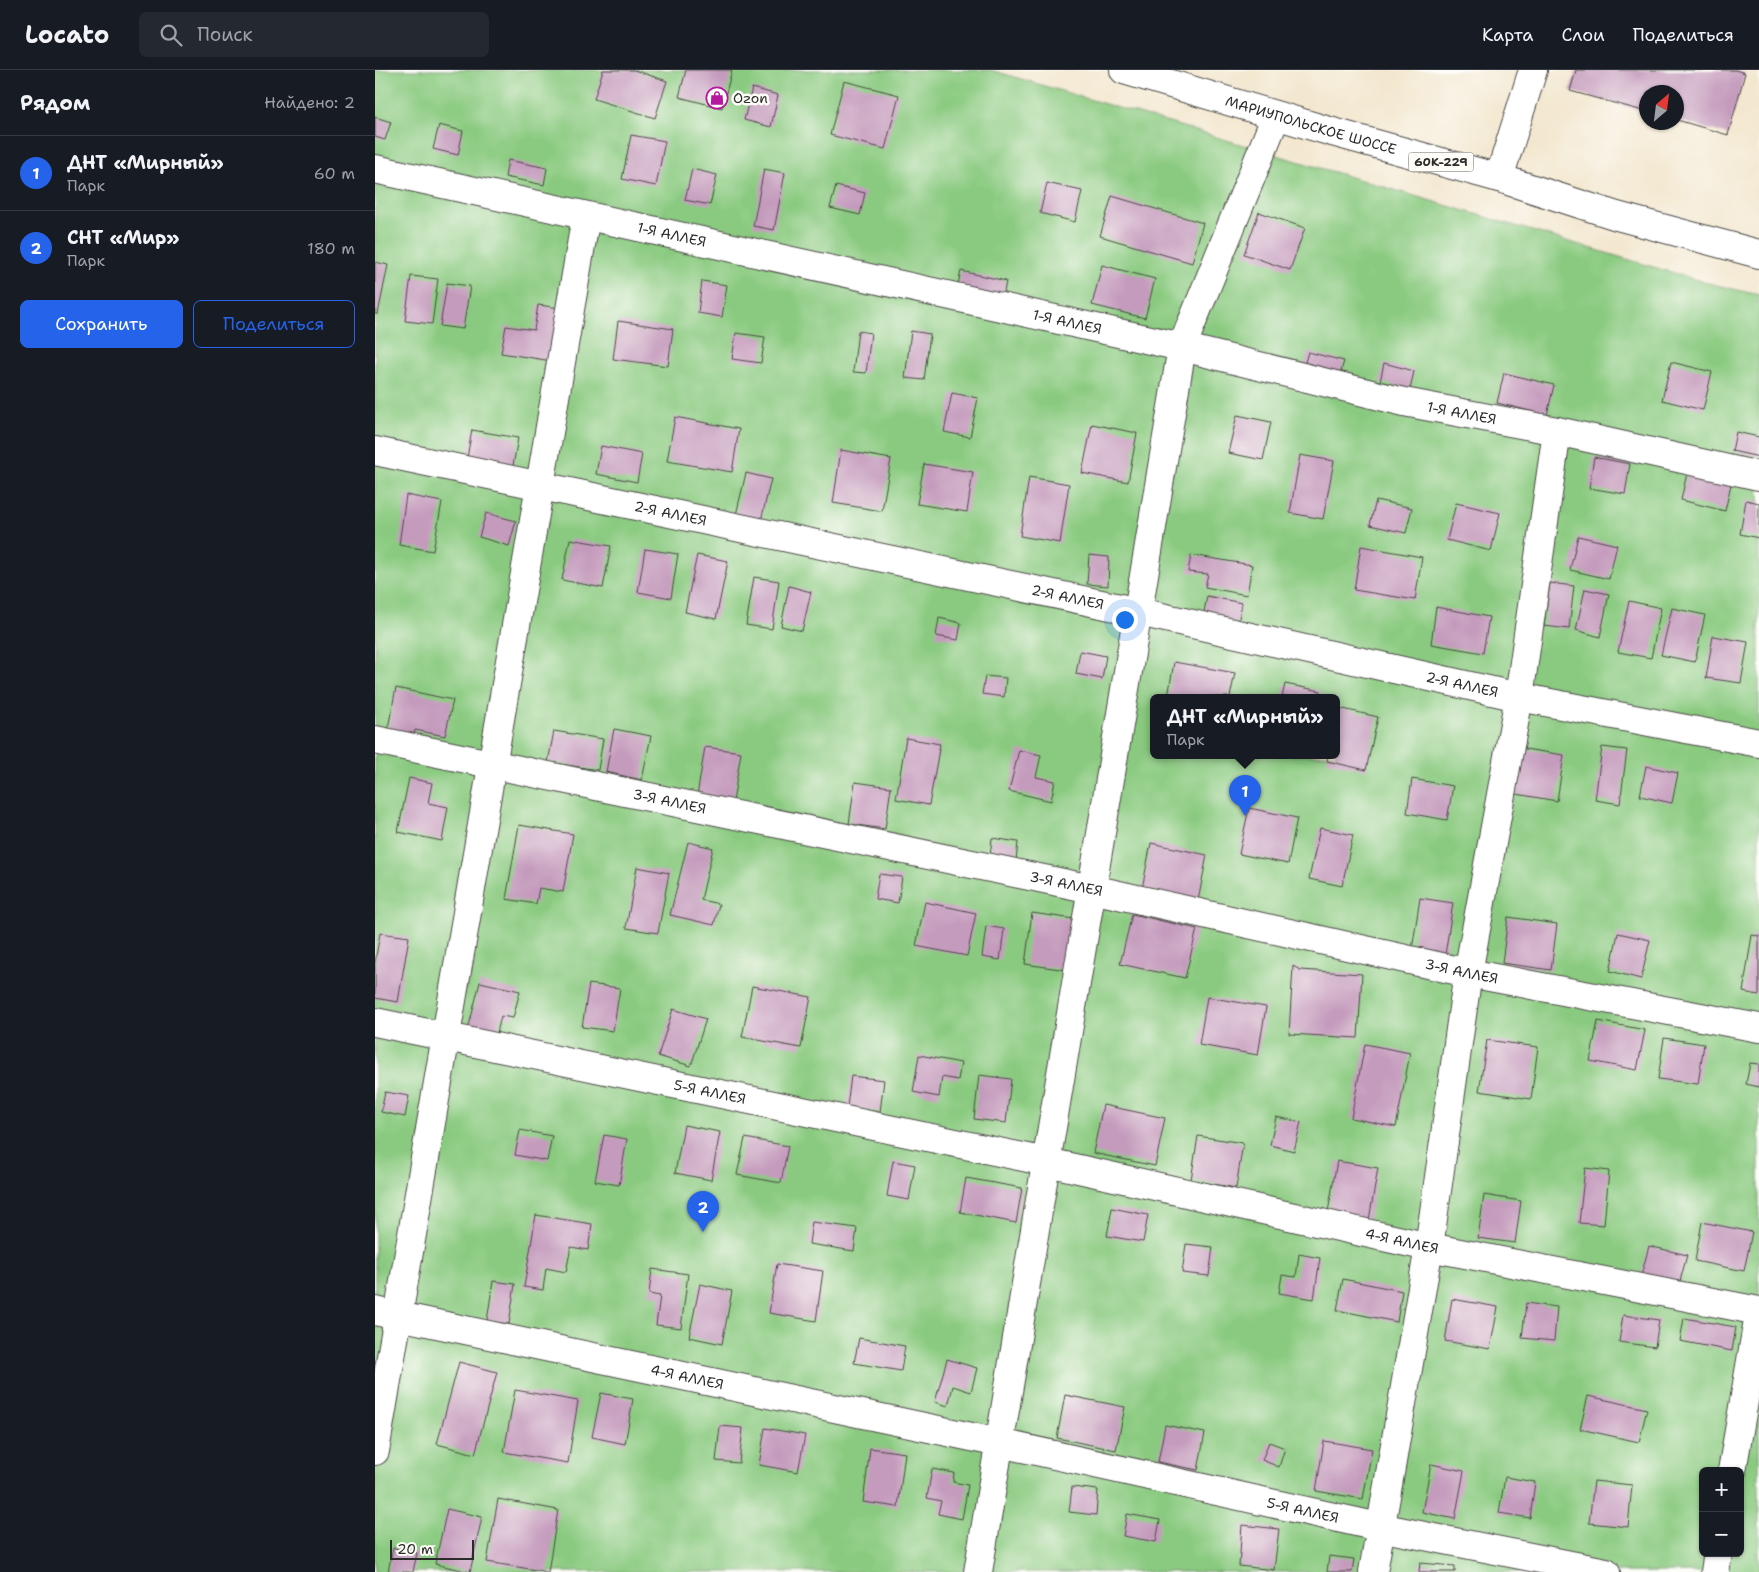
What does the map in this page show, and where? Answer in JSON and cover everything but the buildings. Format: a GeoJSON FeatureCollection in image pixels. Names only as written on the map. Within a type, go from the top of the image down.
{"type":"FeatureCollection","features":[{"type":"Feature","properties":{"kind":"street","name":"МАРИУПОЛЬСКОЕ ШОССЕ"},"geometry":{"type":"LineString","coordinates":[[1124,70],[1277,116],[1499,178],[1617,216],[1759,254]]}},
{"type":"Feature","properties":{"kind":"street"},"geometry":{"type":"LineString","coordinates":[[1499,178],[1533,70]]}},
{"type":"Feature","properties":{"kind":"street"},"geometry":{"type":"LineString","coordinates":[[978,1572],[1183,348],[1277,116]]}},
{"type":"Feature","properties":{"kind":"street","name":"1-Я АЛЛЕЯ"},"geometry":{"type":"LineString","coordinates":[[375,169],[1183,348],[1405,402],[1557,431],[1759,476]]}},
{"type":"Feature","properties":{"kind":"street"},"geometry":{"type":"LineString","coordinates":[[375,1452],[387,1314],[446,1036],[586,216]]}},
{"type":"Feature","properties":{"kind":"street"},"geometry":{"type":"LineString","coordinates":[[1373,1572],[1379,1527],[1429,1247],[1468,973],[1519,696],[1557,431]]}},
{"type":"Feature","properties":{"kind":"street","name":"2-Я АЛЛЕЯ"},"geometry":{"type":"LineString","coordinates":[[375,451],[1139,612],[1519,696],[1759,744]]}},
{"type":"Feature","properties":{"kind":"street","name":"3-Я АЛЛЕЯ"},"geometry":{"type":"LineString","coordinates":[[375,740],[1092,889],[1468,973],[1759,1028]]}},
{"type":"Feature","properties":{"kind":"street","name":"5-Я АЛЛЕЯ"},"geometry":{"type":"LineString","coordinates":[[375,1022],[1047,1162]]}},
{"type":"Feature","properties":{"kind":"street","name":"4-Я АЛЛЕЯ"},"geometry":{"type":"LineString","coordinates":[[1047,1162],[1429,1247],[1759,1313]]}},
{"type":"Feature","properties":{"kind":"street"},"geometry":{"type":"LineString","coordinates":[[1733,1467],[1759,1313]]}},
{"type":"Feature","properties":{"kind":"street","name":"4-Я АЛЛЕЯ"},"geometry":{"type":"LineString","coordinates":[[387,1314],[1000,1443]]}},
{"type":"Feature","properties":{"kind":"street","name":"5-Я АЛЛЕЯ"},"geometry":{"type":"LineString","coordinates":[[1000,1443],[1379,1527],[1606,1572]]}},
{"type":"Feature","properties":{"kind":"street"},"geometry":{"type":"LineString","coordinates":[[1715,1572],[1717,1557]]}},
{"type":"Feature","properties":{"kind":"green space"},"geometry":{"type":"Polygon","coordinates":[[[375,70],[991,70],[1704,282],[1759,295],[1759,1572],[375,1572],[375,70]]]}},
{"type":"Feature","properties":{"kind":"place","name":"Ozon"},"geometry":{"type":"Point","coordinates":[717,98]}},
{"type":"Feature","properties":{"kind":"place","name":"ДНТ «Мирный»"},"geometry":{"type":"Point","coordinates":[1245,816]}},
{"type":"Feature","properties":{"kind":"place","name":"СНТ «Мир»"},"geometry":{"type":"Point","coordinates":[703,1232]}}]}
